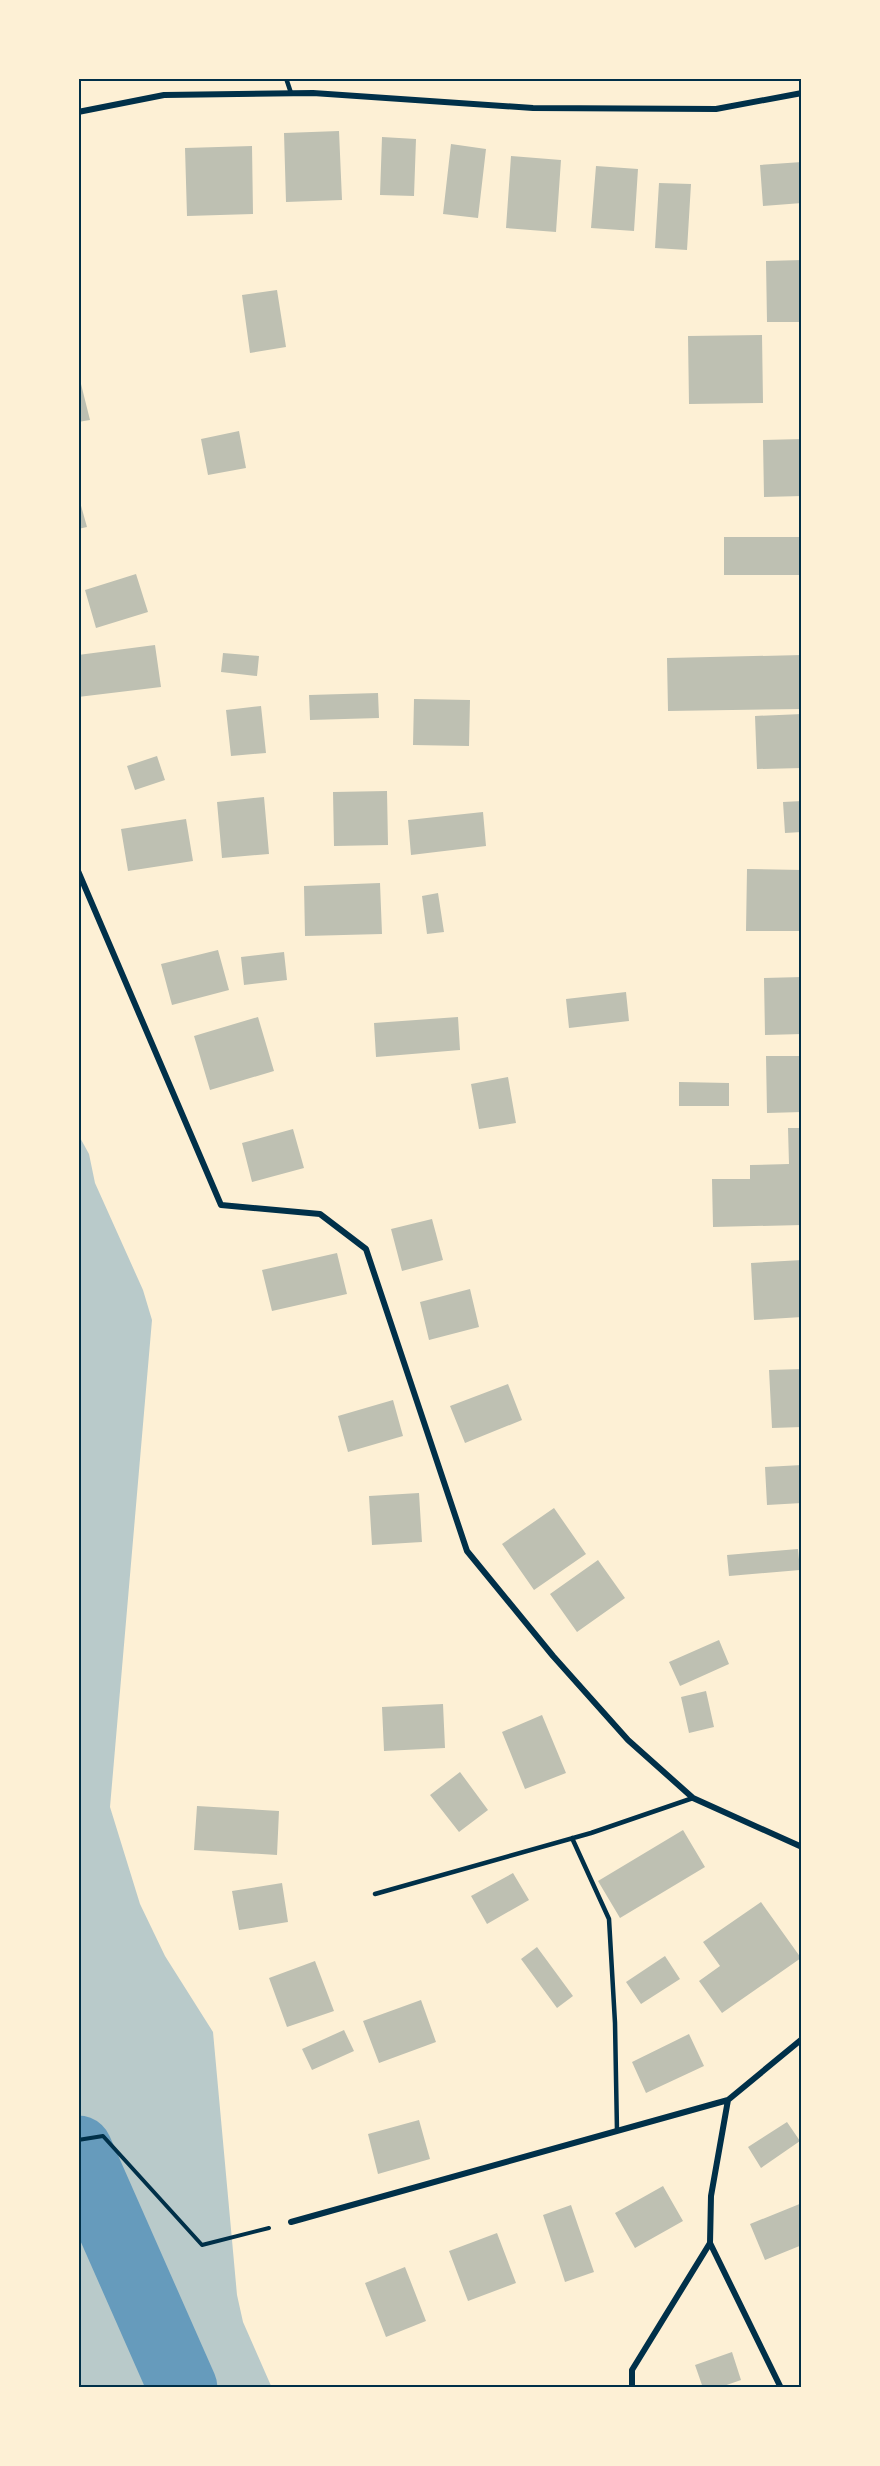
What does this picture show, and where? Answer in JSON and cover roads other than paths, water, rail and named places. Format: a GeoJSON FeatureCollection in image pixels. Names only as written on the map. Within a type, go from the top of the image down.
{"type":"FeatureCollection","features":[{"type":"Feature","properties":{"kind":"street"},"geometry":{"type":"LineString","coordinates":[[78,112],[164,95],[314,93],[533,108],[716,109],[802,93]]}},
{"type":"Feature","properties":{"kind":"street"},"geometry":{"type":"LineString","coordinates":[[78,871],[221,1205],[320,1214],[366,1249],[467,1551],[553,1656],[628,1740],[693,1798],[802,1847]]}},
{"type":"Feature","properties":{"kind":"street"},"geometry":{"type":"LineString","coordinates":[[291,2222],[728,2100],[802,2038]]}},
{"type":"Feature","properties":{"kind":"street"},"geometry":{"type":"LineString","coordinates":[[728,2100],[711,2196],[710,2243],[781,2388]]}},
{"type":"Feature","properties":{"kind":"street"},"geometry":{"type":"LineString","coordinates":[[632,2388],[632,2370],[710,2243]]}},
{"type":"Feature","properties":{"kind":"lane"},"geometry":{"type":"LineString","coordinates":[[286,78],[291,93]]}},
{"type":"Feature","properties":{"kind":"lane"},"geometry":{"type":"LineString","coordinates":[[375,1894],[572,1838],[693,1798]]}},
{"type":"Feature","properties":{"kind":"lane"},"geometry":{"type":"LineString","coordinates":[[572,1838],[609,1919],[615,2023],[617,2131]]}},
{"type":"Feature","properties":{"kind":"waterway"},"geometry":{"type":"LineString","coordinates":[[78,2150],[183,2388]]}}]}
